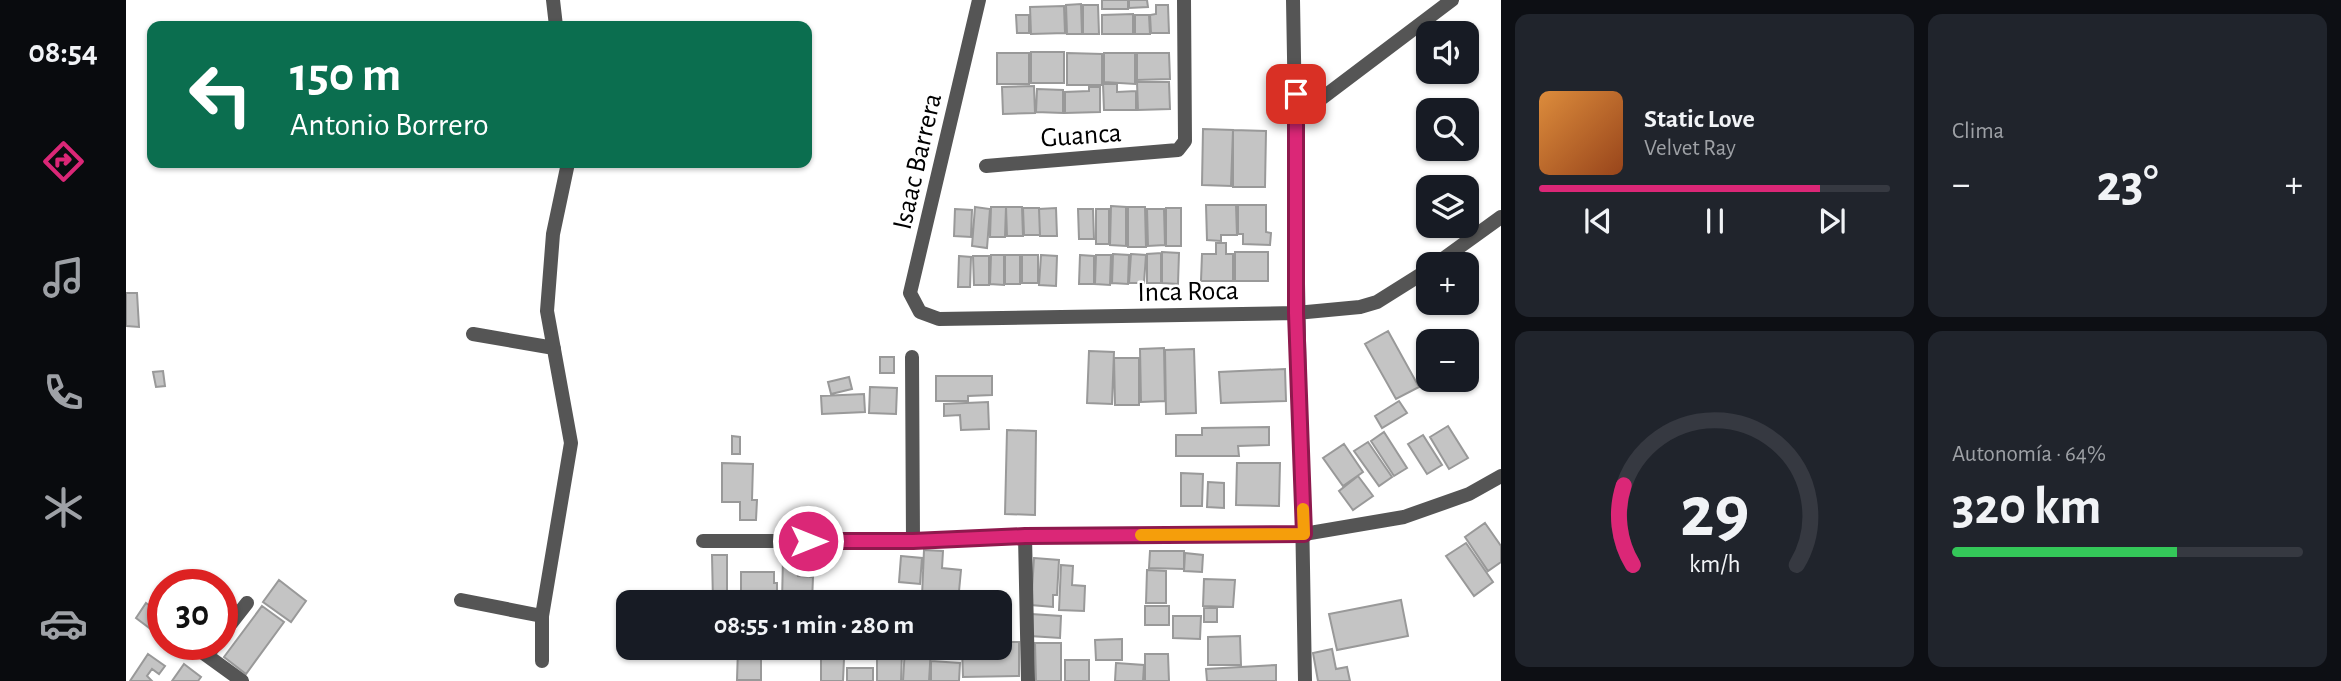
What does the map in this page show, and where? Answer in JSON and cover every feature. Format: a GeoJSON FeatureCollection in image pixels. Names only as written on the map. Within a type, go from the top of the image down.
{"type":"FeatureCollection","features":[{"type":"Feature","properties":{"kind":"street"},"geometry":{"type":"LineString","coordinates":[[553,0],[555,21]]}},
{"type":"Feature","properties":{"kind":"street","name":"Isaac Barrera"},"geometry":{"type":"LineString","coordinates":[[939,319],[920,312],[910,293],[979,0]]}},
{"type":"Feature","properties":{"kind":"street","name":"Guanca"},"geometry":{"type":"LineString","coordinates":[[986,166],[1178,150],[1185,141],[1184,0]]}},
{"type":"Feature","properties":{"kind":"street"},"geometry":{"type":"LineString","coordinates":[[1293,0],[1297,117],[1296,313],[1304,534],[1305,681]]}},
{"type":"Feature","properties":{"kind":"street"},"geometry":{"type":"LineString","coordinates":[[1297,117],[1452,0]]}},
{"type":"Feature","properties":{"kind":"street"},"geometry":{"type":"LineString","coordinates":[[542,661],[542,616],[571,443],[547,311],[553,234],[567,168]]}},
{"type":"Feature","properties":{"kind":"street"},"geometry":{"type":"LineString","coordinates":[[1453,252],[1501,217]]}},
{"type":"Feature","properties":{"kind":"street","name":"Inca Roca"},"geometry":{"type":"LineString","coordinates":[[939,319],[1296,313],[1360,307],[1377,302],[1416,278]]}},
{"type":"Feature","properties":{"kind":"street"},"geometry":{"type":"LineString","coordinates":[[473,334],[554,348]]}},
{"type":"Feature","properties":{"kind":"street"},"geometry":{"type":"LineString","coordinates":[[912,357],[913,541]]}},
{"type":"Feature","properties":{"kind":"street"},"geometry":{"type":"LineString","coordinates":[[703,541],[913,541],[1025,536],[1304,534],[1404,517],[1469,494],[1501,476]]}},
{"type":"Feature","properties":{"kind":"street"},"geometry":{"type":"LineString","coordinates":[[1025,536],[1028,681]]}},
{"type":"Feature","properties":{"kind":"street"},"geometry":{"type":"LineString","coordinates":[[461,600],[542,616]]}},
{"type":"Feature","properties":{"kind":"street"},"geometry":{"type":"LineString","coordinates":[[238,615],[247,603]]}},
{"type":"Feature","properties":{"kind":"street"},"geometry":{"type":"LineString","coordinates":[[221,660],[242,681]]}},
{"type":"Feature","properties":{"kind":"building"},"geometry":{"type":"Polygon","coordinates":[[[1102,0],[1128,0],[1128,9],[1102,9],[1102,0]]]}},
{"type":"Feature","properties":{"kind":"building"},"geometry":{"type":"Polygon","coordinates":[[[1129,0],[1147,0],[1148,7],[1129,8],[1129,0]]]}},
{"type":"Feature","properties":{"kind":"building"},"geometry":{"type":"Polygon","coordinates":[[[1081,4],[1082,34],[1067,34],[1066,5],[1081,4]]]}},
{"type":"Feature","properties":{"kind":"building"},"geometry":{"type":"Polygon","coordinates":[[[1083,5],[1098,5],[1099,34],[1083,34],[1083,5]]]}},
{"type":"Feature","properties":{"kind":"building"},"geometry":{"type":"Polygon","coordinates":[[[1156,5],[1168,5],[1169,33],[1151,33],[1150,15],[1156,14],[1156,5]]]}},
{"type":"Feature","properties":{"kind":"building"},"geometry":{"type":"Polygon","coordinates":[[[1064,6],[1065,33],[1031,34],[1030,7],[1064,6]]]}},
{"type":"Feature","properties":{"kind":"building"},"geometry":{"type":"Polygon","coordinates":[[[1133,14],[1133,34],[1102,34],[1102,15],[1133,14]]]}},
{"type":"Feature","properties":{"kind":"building"},"geometry":{"type":"Polygon","coordinates":[[[1016,15],[1029,15],[1029,33],[1017,33],[1016,15]]]}},
{"type":"Feature","properties":{"kind":"building"},"geometry":{"type":"Polygon","coordinates":[[[1135,15],[1149,15],[1150,34],[1135,34],[1135,15]]]}},
{"type":"Feature","properties":{"kind":"building"},"geometry":{"type":"Polygon","coordinates":[[[1031,52],[1064,52],[1064,83],[1031,83],[1031,52]]]}},
{"type":"Feature","properties":{"kind":"building"},"geometry":{"type":"Polygon","coordinates":[[[997,53],[1029,53],[1029,84],[997,84],[997,53]]]}},
{"type":"Feature","properties":{"kind":"building"},"geometry":{"type":"Polygon","coordinates":[[[1067,53],[1102,54],[1102,85],[1067,85],[1067,53]]]}},
{"type":"Feature","properties":{"kind":"building"},"geometry":{"type":"Polygon","coordinates":[[[1104,53],[1135,53],[1135,84],[1104,82],[1104,53]]]}},
{"type":"Feature","properties":{"kind":"building"},"geometry":{"type":"Polygon","coordinates":[[[1137,53],[1169,53],[1170,79],[1137,80],[1137,53]]]}},
{"type":"Feature","properties":{"kind":"building"},"geometry":{"type":"Polygon","coordinates":[[[1137,82],[1169,82],[1170,109],[1138,110],[1137,82]]]}},
{"type":"Feature","properties":{"kind":"building"},"geometry":{"type":"Polygon","coordinates":[[[1103,84],[1117,84],[1117,92],[1136,91],[1136,110],[1104,110],[1103,84]]]}},
{"type":"Feature","properties":{"kind":"building"},"geometry":{"type":"Polygon","coordinates":[[[1034,86],[1035,113],[1003,114],[1002,87],[1034,86]]]}},
{"type":"Feature","properties":{"kind":"building"},"geometry":{"type":"Polygon","coordinates":[[[1089,87],[1100,87],[1100,112],[1065,113],[1065,92],[1089,91],[1089,87]]]}},
{"type":"Feature","properties":{"kind":"building"},"geometry":{"type":"Polygon","coordinates":[[[1037,89],[1063,90],[1063,113],[1036,112],[1037,89]]]}},
{"type":"Feature","properties":{"kind":"building"},"geometry":{"type":"Polygon","coordinates":[[[1203,129],[1233,130],[1231,186],[1202,185],[1203,129]]]}},
{"type":"Feature","properties":{"kind":"building"},"geometry":{"type":"Polygon","coordinates":[[[1233,130],[1266,131],[1265,187],[1233,187],[1233,130]]]}},
{"type":"Feature","properties":{"kind":"building"},"geometry":{"type":"Polygon","coordinates":[[[1206,205],[1236,205],[1237,235],[1221,235],[1221,241],[1207,240],[1206,205]]]}},
{"type":"Feature","properties":{"kind":"building"},"geometry":{"type":"Polygon","coordinates":[[[1238,205],[1266,205],[1266,232],[1271,233],[1270,245],[1243,244],[1243,234],[1238,234],[1238,205]]]}},
{"type":"Feature","properties":{"kind":"building"},"geometry":{"type":"Polygon","coordinates":[[[1111,206],[1126,207],[1126,246],[1110,245],[1111,206]]]}},
{"type":"Feature","properties":{"kind":"building"},"geometry":{"type":"Polygon","coordinates":[[[975,207],[990,209],[987,248],[972,246],[975,207]]]}},
{"type":"Feature","properties":{"kind":"building"},"geometry":{"type":"Polygon","coordinates":[[[991,207],[1006,207],[1005,237],[990,237],[991,207]]]}},
{"type":"Feature","properties":{"kind":"building"},"geometry":{"type":"Polygon","coordinates":[[[1006,207],[1022,207],[1023,236],[1007,236],[1006,207]]]}},
{"type":"Feature","properties":{"kind":"building"},"geometry":{"type":"Polygon","coordinates":[[[1128,207],[1145,207],[1146,247],[1128,247],[1128,207]]]}},
{"type":"Feature","properties":{"kind":"building"},"geometry":{"type":"Polygon","coordinates":[[[1023,208],[1039,208],[1040,235],[1024,235],[1023,208]]]}},
{"type":"Feature","properties":{"kind":"building"},"geometry":{"type":"Polygon","coordinates":[[[1056,208],[1057,236],[1040,236],[1039,209],[1056,208]]]}},
{"type":"Feature","properties":{"kind":"building"},"geometry":{"type":"Polygon","coordinates":[[[1166,208],[1181,208],[1181,246],[1166,246],[1166,208]]]}},
{"type":"Feature","properties":{"kind":"building"},"geometry":{"type":"Polygon","coordinates":[[[955,209],[972,210],[971,237],[954,236],[955,209]]]}},
{"type":"Feature","properties":{"kind":"building"},"geometry":{"type":"Polygon","coordinates":[[[1078,209],[1093,209],[1094,239],[1079,239],[1078,209]]]}},
{"type":"Feature","properties":{"kind":"building"},"geometry":{"type":"Polygon","coordinates":[[[1096,209],[1109,209],[1109,244],[1096,244],[1096,209]]]}},
{"type":"Feature","properties":{"kind":"building"},"geometry":{"type":"Polygon","coordinates":[[[1147,209],[1164,209],[1165,245],[1148,246],[1147,209]]]}},
{"type":"Feature","properties":{"kind":"building"},"geometry":{"type":"Polygon","coordinates":[[[1216,243],[1226,243],[1226,254],[1233,254],[1233,281],[1201,281],[1202,254],[1216,254],[1216,243]]]}},
{"type":"Feature","properties":{"kind":"building"},"geometry":{"type":"Polygon","coordinates":[[[1162,252],[1179,253],[1178,284],[1162,283],[1162,252]]]}},
{"type":"Feature","properties":{"kind":"building"},"geometry":{"type":"Polygon","coordinates":[[[1235,252],[1268,252],[1268,281],[1235,281],[1235,252]]]}},
{"type":"Feature","properties":{"kind":"building"},"geometry":{"type":"Polygon","coordinates":[[[1161,253],[1161,283],[1147,283],[1147,254],[1161,253]]]}},
{"type":"Feature","properties":{"kind":"building"},"geometry":{"type":"Polygon","coordinates":[[[1113,254],[1129,255],[1128,284],[1112,283],[1113,254]]]}},
{"type":"Feature","properties":{"kind":"building"},"geometry":{"type":"Polygon","coordinates":[[[1131,254],[1146,255],[1144,283],[1129,283],[1131,254]]]}},
{"type":"Feature","properties":{"kind":"building"},"geometry":{"type":"Polygon","coordinates":[[[991,255],[1004,255],[1004,285],[990,284],[991,255]]]}},
{"type":"Feature","properties":{"kind":"building"},"geometry":{"type":"Polygon","coordinates":[[[1005,255],[1020,255],[1020,284],[1005,284],[1005,255]]]}},
{"type":"Feature","properties":{"kind":"building"},"geometry":{"type":"Polygon","coordinates":[[[1022,255],[1038,255],[1038,283],[1022,283],[1022,255]]]}},
{"type":"Feature","properties":{"kind":"building"},"geometry":{"type":"Polygon","coordinates":[[[1041,255],[1057,256],[1056,286],[1039,285],[1041,255]]]}},
{"type":"Feature","properties":{"kind":"building"},"geometry":{"type":"Polygon","coordinates":[[[1080,255],[1094,256],[1094,284],[1079,284],[1080,255]]]}},
{"type":"Feature","properties":{"kind":"building"},"geometry":{"type":"Polygon","coordinates":[[[1096,255],[1111,255],[1110,285],[1095,284],[1096,255]]]}},
{"type":"Feature","properties":{"kind":"building"},"geometry":{"type":"Polygon","coordinates":[[[959,256],[971,257],[970,287],[958,287],[959,256]]]}},
{"type":"Feature","properties":{"kind":"building"},"geometry":{"type":"Polygon","coordinates":[[[973,256],[989,256],[989,285],[974,285],[973,256]]]}},
{"type":"Feature","properties":{"kind":"building"},"geometry":{"type":"Polygon","coordinates":[[[126,293],[137,293],[139,327],[126,326],[126,293]]]}},
{"type":"Feature","properties":{"kind":"building"},"geometry":{"type":"Polygon","coordinates":[[[1388,331],[1416,382],[1416,389],[1396,399],[1365,344],[1388,331]]]}},
{"type":"Feature","properties":{"kind":"building"},"geometry":{"type":"Polygon","coordinates":[[[1164,348],[1165,401],[1141,402],[1140,349],[1164,348]]]}},
{"type":"Feature","properties":{"kind":"building"},"geometry":{"type":"Polygon","coordinates":[[[1194,349],[1196,413],[1166,414],[1165,350],[1194,349]]]}},
{"type":"Feature","properties":{"kind":"building"},"geometry":{"type":"Polygon","coordinates":[[[1089,351],[1114,352],[1112,404],[1087,403],[1089,351]]]}},
{"type":"Feature","properties":{"kind":"building"},"geometry":{"type":"Polygon","coordinates":[[[880,357],[894,357],[894,373],[880,373],[880,357]]]}},
{"type":"Feature","properties":{"kind":"building"},"geometry":{"type":"Polygon","coordinates":[[[1114,358],[1139,358],[1139,405],[1115,405],[1114,358]]]}},
{"type":"Feature","properties":{"kind":"building"},"geometry":{"type":"Polygon","coordinates":[[[1285,369],[1286,401],[1221,403],[1219,372],[1285,369]]]}},
{"type":"Feature","properties":{"kind":"building"},"geometry":{"type":"Polygon","coordinates":[[[163,371],[165,386],[156,387],[153,372],[163,371]]]}},
{"type":"Feature","properties":{"kind":"building"},"geometry":{"type":"Polygon","coordinates":[[[936,376],[992,376],[992,395],[968,396],[968,401],[936,401],[936,376]]]}},
{"type":"Feature","properties":{"kind":"building"},"geometry":{"type":"Polygon","coordinates":[[[849,377],[852,389],[831,394],[828,382],[849,377]]]}},
{"type":"Feature","properties":{"kind":"building"},"geometry":{"type":"Polygon","coordinates":[[[870,387],[897,388],[896,414],[869,413],[870,387]]]}},
{"type":"Feature","properties":{"kind":"building"},"geometry":{"type":"Polygon","coordinates":[[[864,394],[865,412],[822,414],[821,396],[864,394]]]}},
{"type":"Feature","properties":{"kind":"building"},"geometry":{"type":"Polygon","coordinates":[[[1399,401],[1407,413],[1382,428],[1375,416],[1399,401]]]}},
{"type":"Feature","properties":{"kind":"building"},"geometry":{"type":"Polygon","coordinates":[[[988,402],[989,429],[961,430],[960,415],[944,416],[944,404],[988,402]]]}},
{"type":"Feature","properties":{"kind":"building"},"geometry":{"type":"Polygon","coordinates":[[[1448,426],[1468,458],[1449,469],[1430,437],[1448,426]]]}},
{"type":"Feature","properties":{"kind":"building"},"geometry":{"type":"Polygon","coordinates":[[[1269,427],[1269,445],[1238,446],[1239,456],[1176,456],[1176,435],[1202,435],[1202,428],[1269,427]]]}},
{"type":"Feature","properties":{"kind":"building"},"geometry":{"type":"Polygon","coordinates":[[[1007,430],[1036,431],[1035,515],[1005,514],[1007,430]]]}},
{"type":"Feature","properties":{"kind":"building"},"geometry":{"type":"Polygon","coordinates":[[[1384,432],[1407,468],[1394,476],[1371,441],[1384,432]]]}},
{"type":"Feature","properties":{"kind":"building"},"geometry":{"type":"Polygon","coordinates":[[[1423,435],[1442,465],[1427,474],[1408,444],[1423,435]]]}},
{"type":"Feature","properties":{"kind":"building"},"geometry":{"type":"Polygon","coordinates":[[[732,436],[740,437],[740,454],[732,454],[732,436]]]}},
{"type":"Feature","properties":{"kind":"building"},"geometry":{"type":"Polygon","coordinates":[[[1368,442],[1392,477],[1379,486],[1354,451],[1368,442]]]}},
{"type":"Feature","properties":{"kind":"building"},"geometry":{"type":"Polygon","coordinates":[[[1344,444],[1363,472],[1343,486],[1323,458],[1344,444]]]}},
{"type":"Feature","properties":{"kind":"building"},"geometry":{"type":"Polygon","coordinates":[[[722,463],[753,464],[752,500],[757,500],[756,520],[740,520],[740,502],[722,502],[722,463]]]}},
{"type":"Feature","properties":{"kind":"building"},"geometry":{"type":"Polygon","coordinates":[[[1237,463],[1280,463],[1279,506],[1236,505],[1237,463]]]}},
{"type":"Feature","properties":{"kind":"building"},"geometry":{"type":"Polygon","coordinates":[[[1181,473],[1203,474],[1202,506],[1181,506],[1181,473]]]}},
{"type":"Feature","properties":{"kind":"building"},"geometry":{"type":"Polygon","coordinates":[[[1358,476],[1373,496],[1353,510],[1339,491],[1358,476]]]}},
{"type":"Feature","properties":{"kind":"building"},"geometry":{"type":"Polygon","coordinates":[[[1208,482],[1224,483],[1224,508],[1207,507],[1208,482]]]}},
{"type":"Feature","properties":{"kind":"building"},"geometry":{"type":"Polygon","coordinates":[[[1485,523],[1501,546],[1501,562],[1488,571],[1465,537],[1485,523]]]}},
{"type":"Feature","properties":{"kind":"building"},"geometry":{"type":"Polygon","coordinates":[[[1466,543],[1493,582],[1474,596],[1446,556],[1466,543]]]}},
{"type":"Feature","properties":{"kind":"building"},"geometry":{"type":"Polygon","coordinates":[[[924,550],[943,551],[942,568],[961,570],[959,590],[922,590],[924,550]]]}},
{"type":"Feature","properties":{"kind":"building"},"geometry":{"type":"Polygon","coordinates":[[[1150,551],[1184,551],[1184,569],[1149,568],[1150,551]]]}},
{"type":"Feature","properties":{"kind":"building"},"geometry":{"type":"Polygon","coordinates":[[[1185,553],[1203,555],[1202,572],[1184,571],[1185,553]]]}},
{"type":"Feature","properties":{"kind":"building"},"geometry":{"type":"Polygon","coordinates":[[[712,555],[727,555],[727,590],[713,590],[712,555]]]}},
{"type":"Feature","properties":{"kind":"building"},"geometry":{"type":"Polygon","coordinates":[[[901,556],[922,558],[920,584],[899,582],[901,556]]]}},
{"type":"Feature","properties":{"kind":"building"},"geometry":{"type":"Polygon","coordinates":[[[783,557],[799,558],[798,576],[813,577],[812,590],[782,590],[783,557]]]}},
{"type":"Feature","properties":{"kind":"building"},"geometry":{"type":"Polygon","coordinates":[[[1034,558],[1059,560],[1057,595],[1053,595],[1053,607],[1031,605],[1034,558]]]}},
{"type":"Feature","properties":{"kind":"building"},"geometry":{"type":"Polygon","coordinates":[[[1061,565],[1073,566],[1072,585],[1085,586],[1084,611],[1059,610],[1061,565]]]}},
{"type":"Feature","properties":{"kind":"building"},"geometry":{"type":"Polygon","coordinates":[[[1147,570],[1166,571],[1166,603],[1146,603],[1147,570]]]}},
{"type":"Feature","properties":{"kind":"building"},"geometry":{"type":"Polygon","coordinates":[[[741,572],[774,572],[777,590],[741,590],[741,572]]]}},
{"type":"Feature","properties":{"kind":"building"},"geometry":{"type":"Polygon","coordinates":[[[1204,579],[1235,580],[1233,607],[1203,606],[1204,579]]]}},
{"type":"Feature","properties":{"kind":"building"},"geometry":{"type":"Polygon","coordinates":[[[279,580],[306,601],[291,622],[263,602],[279,580]]]}},
{"type":"Feature","properties":{"kind":"building"},"geometry":{"type":"Polygon","coordinates":[[[1401,600],[1408,636],[1337,650],[1329,614],[1401,600]]]}},
{"type":"Feature","properties":{"kind":"building"},"geometry":{"type":"Polygon","coordinates":[[[146,603],[147,604],[147,626],[136,618],[146,603]]]}},
{"type":"Feature","properties":{"kind":"building"},"geometry":{"type":"Polygon","coordinates":[[[262,606],[284,622],[246,674],[228,660],[238,660],[238,638],[262,606]]]}},
{"type":"Feature","properties":{"kind":"building"},"geometry":{"type":"Polygon","coordinates":[[[1145,606],[1169,606],[1169,625],[1145,625],[1145,606]]]}},
{"type":"Feature","properties":{"kind":"building"},"geometry":{"type":"Polygon","coordinates":[[[1204,608],[1217,608],[1217,622],[1204,622],[1204,608]]]}},
{"type":"Feature","properties":{"kind":"building"},"geometry":{"type":"Polygon","coordinates":[[[1031,614],[1061,616],[1060,638],[1030,636],[1031,614]]]}},
{"type":"Feature","properties":{"kind":"building"},"geometry":{"type":"Polygon","coordinates":[[[1173,616],[1201,616],[1200,639],[1173,638],[1173,616]]]}},
{"type":"Feature","properties":{"kind":"building"},"geometry":{"type":"Polygon","coordinates":[[[1240,636],[1241,665],[1208,665],[1208,637],[1240,636]]]}},
{"type":"Feature","properties":{"kind":"building"},"geometry":{"type":"Polygon","coordinates":[[[1122,639],[1122,660],[1096,660],[1095,640],[1122,639]]]}},
{"type":"Feature","properties":{"kind":"building"},"geometry":{"type":"Polygon","coordinates":[[[1012,642],[1019,642],[1019,676],[963,677],[962,660],[1012,660],[1012,642]]]}},
{"type":"Feature","properties":{"kind":"building"},"geometry":{"type":"Polygon","coordinates":[[[1035,643],[1061,643],[1061,681],[1036,681],[1035,643]]]}},
{"type":"Feature","properties":{"kind":"building"},"geometry":{"type":"Polygon","coordinates":[[[1332,649],[1336,669],[1347,667],[1350,681],[1318,681],[1313,653],[1332,649]]]}},
{"type":"Feature","properties":{"kind":"building"},"geometry":{"type":"Polygon","coordinates":[[[1145,654],[1168,654],[1169,681],[1145,681],[1145,654]]]}},
{"type":"Feature","properties":{"kind":"building"},"geometry":{"type":"Polygon","coordinates":[[[147,656],[147,660],[156,660],[165,666],[159,674],[152,669],[147,676],[152,681],[130,681],[147,656]]]}},
{"type":"Feature","properties":{"kind":"building"},"geometry":{"type":"Polygon","coordinates":[[[738,660],[761,660],[761,680],[737,680],[738,660]]]}},
{"type":"Feature","properties":{"kind":"building"},"geometry":{"type":"Polygon","coordinates":[[[821,660],[844,660],[843,681],[821,681],[821,660]]]}},
{"type":"Feature","properties":{"kind":"building"},"geometry":{"type":"Polygon","coordinates":[[[877,660],[902,660],[901,681],[877,681],[877,660]]]}},
{"type":"Feature","properties":{"kind":"building"},"geometry":{"type":"Polygon","coordinates":[[[904,660],[930,660],[929,681],[903,681],[904,660]]]}},
{"type":"Feature","properties":{"kind":"building"},"geometry":{"type":"Polygon","coordinates":[[[1065,660],[1089,660],[1089,681],[1065,681],[1065,660]]]}},
{"type":"Feature","properties":{"kind":"building"},"geometry":{"type":"Polygon","coordinates":[[[931,661],[960,663],[959,681],[931,681],[931,661]]]}},
{"type":"Feature","properties":{"kind":"building"},"geometry":{"type":"Polygon","coordinates":[[[1116,663],[1144,665],[1143,681],[1115,681],[1116,663]]]}},
{"type":"Feature","properties":{"kind":"building"},"geometry":{"type":"Polygon","coordinates":[[[184,664],[201,677],[198,681],[172,681],[184,664]]]}},
{"type":"Feature","properties":{"kind":"building"},"geometry":{"type":"Polygon","coordinates":[[[1276,665],[1276,681],[1207,681],[1206,669],[1276,665]]]}},
{"type":"Feature","properties":{"kind":"building"},"geometry":{"type":"Polygon","coordinates":[[[847,668],[873,668],[873,681],[847,681],[847,668]]]}},
{"type":"Feature","properties":{"kind":"slow traffic"},"geometry":{"type":"LineString","coordinates":[[1141,535],[1304,534],[1303,509]]}},
{"type":"Feature","properties":{"kind":"route"},"geometry":{"type":"LineString","coordinates":[[808,541],[1304,534],[1296,313],[1296,94]]}}]}
